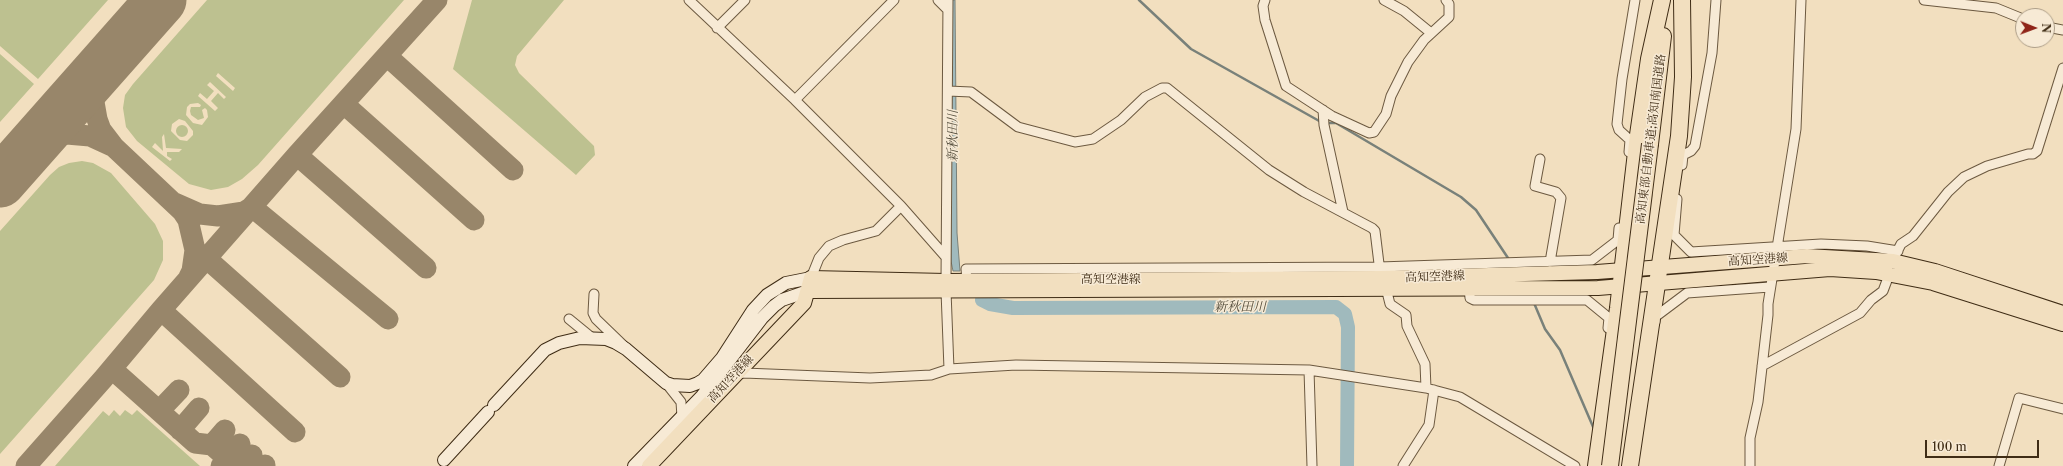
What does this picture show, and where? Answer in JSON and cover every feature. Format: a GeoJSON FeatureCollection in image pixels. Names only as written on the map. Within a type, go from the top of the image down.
{"type":"FeatureCollection","features":[{"type":"Feature","properties":{"kind":"highway"},"geometry":{"type":"LineString","coordinates":[[1610,466],[1627,274],[1629,201],[1644,139],[1649,58],[1662,0]]}},
{"type":"Feature","properties":{"kind":"highway","name":"高知東部自動車道;高知南国道路"},"geometry":{"type":"LineString","coordinates":[[1627,274],[1644,139],[1668,0]]}},
{"type":"Feature","properties":{"kind":"highway"},"geometry":{"type":"LineString","coordinates":[[1630,466],[1658,267],[1679,136],[1683,78],[1682,0]]}},
{"type":"Feature","properties":{"kind":"highway"},"geometry":{"type":"LineString","coordinates":[[1596,466],[1620,287],[1627,274]]}},
{"type":"Feature","properties":{"kind":"main road","name":"高知空港線"},"geometry":{"type":"LineString","coordinates":[[649,466],[804,303],[810,284],[946,286],[1627,274],[1658,267],[1775,252],[1807,256],[1895,256],[1935,271],[2063,313]]}},
{"type":"Feature","properties":{"kind":"main road","name":"高知空港線"},"geometry":{"type":"LineString","coordinates":[[946,286],[968,281],[1382,278],[1469,288],[1620,287],[1656,284],[1771,280],[1830,269],[1889,275],[1933,283],[2063,324]]}},
{"type":"Feature","properties":{"kind":"street"},"geometry":{"type":"LineString","coordinates":[[689,0],[794,100],[901,206],[945,256]]}},
{"type":"Feature","properties":{"kind":"street"},"geometry":{"type":"LineString","coordinates":[[718,28],[745,0]]}},
{"type":"Feature","properties":{"kind":"street"},"geometry":{"type":"LineString","coordinates":[[794,100],[894,0]]}},
{"type":"Feature","properties":{"kind":"street"},"geometry":{"type":"LineString","coordinates":[[938,0],[948,10]]}},
{"type":"Feature","properties":{"kind":"street"},"geometry":{"type":"LineString","coordinates":[[948,0],[952,91],[945,256],[949,369]]}},
{"type":"Feature","properties":{"kind":"street"},"geometry":{"type":"LineString","coordinates":[[1265,0],[1264,15],[1286,86],[1323,110],[1369,133],[1374,132],[1386,114],[1391,96],[1408,62],[1431,33],[1449,17],[1449,4],[1446,0]]}},
{"type":"Feature","properties":{"kind":"street"},"geometry":{"type":"LineString","coordinates":[[1384,0],[1404,11],[1431,33]]}},
{"type":"Feature","properties":{"kind":"street"},"geometry":{"type":"LineString","coordinates":[[1382,278],[1550,262],[1592,260],[1618,240],[1630,140],[1620,130],[1617,124],[1622,78],[1636,0]]}},
{"type":"Feature","properties":{"kind":"street"},"geometry":{"type":"LineString","coordinates":[[1716,0],[1712,53],[1706,90],[1698,120],[1695,146],[1691,151],[1683,155],[1674,235],[1691,252],[1775,252]]}},
{"type":"Feature","properties":{"kind":"street"},"geometry":{"type":"LineString","coordinates":[[1750,466],[1750,438],[1758,402],[1771,280],[1796,129],[1801,0]]}},
{"type":"Feature","properties":{"kind":"street"},"geometry":{"type":"LineString","coordinates":[[1924,0],[1930,2],[1996,8],[2015,16]]}},
{"type":"Feature","properties":{"kind":"street"},"geometry":{"type":"LineString","coordinates":[[1895,256],[1901,244],[1913,236],[1948,192],[1964,177],[1987,166],[2028,154],[2033,154],[2037,151],[2063,68]]}},
{"type":"Feature","properties":{"kind":"street"},"geometry":{"type":"LineString","coordinates":[[952,91],[971,92],[1018,127],[1075,142],[1093,139],[1121,120],[1145,97],[1162,88],[1167,88],[1269,170],[1304,192],[1343,212],[1375,231],[1382,278],[1390,304],[1406,315],[1407,326],[1425,364],[1430,389],[1429,425],[1403,466]]}},
{"type":"Feature","properties":{"kind":"street"},"geometry":{"type":"LineString","coordinates":[[1323,110],[1324,125],[1343,212]]}},
{"type":"Feature","properties":{"kind":"street"},"geometry":{"type":"LineString","coordinates":[[1540,159],[1535,186],[1556,192],[1561,198],[1550,262]]}},
{"type":"Feature","properties":{"kind":"street"},"geometry":{"type":"LineString","coordinates":[[634,466],[702,396],[762,318],[782,300],[810,284],[819,258],[828,246],[843,240],[876,231],[901,206]]}},
{"type":"Feature","properties":{"kind":"street"},"geometry":{"type":"LineString","coordinates":[[1762,366],[1860,313],[1871,300],[1883,291],[1889,275]]}},
{"type":"Feature","properties":{"kind":"street"},"geometry":{"type":"LineString","coordinates":[[1637,466],[1655,317],[1687,294],[1771,280]]}},
{"type":"Feature","properties":{"kind":"street"},"geometry":{"type":"LineString","coordinates":[[594,294],[593,313],[596,319],[616,336],[626,349],[666,382],[672,385],[690,386],[703,380],[722,358],[753,310],[767,296],[786,283],[810,284]]}},
{"type":"Feature","properties":{"kind":"street"},"geometry":{"type":"LineString","coordinates":[[1469,288],[1470,298],[1474,300],[1587,300],[1609,318],[1590,466]]}},
{"type":"Feature","properties":{"kind":"street"},"geometry":{"type":"LineString","coordinates":[[569,319],[591,338]]}},
{"type":"Feature","properties":{"kind":"street"},"geometry":{"type":"LineString","coordinates":[[444,460],[545,350],[569,340],[591,338],[606,339],[626,349]]}},
{"type":"Feature","properties":{"kind":"street"},"geometry":{"type":"LineString","coordinates":[[734,375],[744,373],[870,378],[931,375],[949,369],[1016,365],[1309,370],[1430,389],[1460,397],[1572,465]]}},
{"type":"Feature","properties":{"kind":"street"},"geometry":{"type":"LineString","coordinates":[[1309,370],[1312,466]]}},
{"type":"Feature","properties":{"kind":"street"},"geometry":{"type":"LineString","coordinates":[[666,382],[681,402],[682,417]]}},
{"type":"Feature","properties":{"kind":"street"},"geometry":{"type":"LineString","coordinates":[[1999,466],[2019,398],[2063,409]]}},
{"type":"Feature","properties":{"kind":"green space"},"geometry":{"type":"Polygon","coordinates":[[[0,0],[108,0],[38,79],[0,46],[0,0]]]}},
{"type":"Feature","properties":{"kind":"green space"},"geometry":{"type":"Polygon","coordinates":[[[207,0],[404,0],[258,165],[242,179],[228,187],[211,190],[189,184],[137,141],[126,127],[123,108],[125,95],[207,0]],[[218,73],[216,76],[233,91],[235,88],[218,73]],[[210,82],[207,85],[214,91],[207,99],[200,93],[198,96],[215,111],[218,108],[211,101],[218,93],[224,99],[226,97],[210,82]],[[198,103],[190,104],[187,107],[186,115],[193,123],[202,125],[208,117],[207,110],[205,108],[202,110],[204,118],[198,120],[191,115],[190,111],[191,107],[200,107],[201,105],[198,103]],[[179,119],[172,124],[171,131],[180,140],[187,141],[193,135],[193,131],[185,121],[179,119]],[[164,134],[162,137],[163,151],[155,143],[152,147],[170,161],[172,159],[167,156],[167,152],[179,152],[182,149],[166,148],[164,134]]]}},
{"type":"Feature","properties":{"kind":"green space"},"geometry":{"type":"Polygon","coordinates":[[[472,0],[564,0],[517,56],[515,65],[519,73],[594,146],[595,155],[576,175],[453,69],[472,0]]]}},
{"type":"Feature","properties":{"kind":"green space"},"geometry":{"type":"Polygon","coordinates":[[[0,54],[34,84],[0,122],[0,54]]]}},
{"type":"Feature","properties":{"kind":"green space"},"geometry":{"type":"Polygon","coordinates":[[[184,125],[187,126],[187,136],[180,137],[177,136],[176,129],[177,126],[184,125]]]}},
{"type":"Feature","properties":{"kind":"green space"},"geometry":{"type":"Polygon","coordinates":[[[82,161],[93,163],[111,173],[155,224],[163,241],[163,260],[154,280],[0,454],[0,231],[59,167],[69,163],[82,161]]]}},
{"type":"Feature","properties":{"kind":"green space"},"geometry":{"type":"Polygon","coordinates":[[[114,410],[120,416],[125,410],[132,415],[137,410],[200,466],[55,466],[103,411],[109,416],[114,410]]]}},
{"type":"Feature","properties":{"kind":"water"},"geometry":{"type":"Polygon","coordinates":[[[949,0],[955,0],[957,233],[960,271],[953,271],[951,261],[949,0]]]}},
{"type":"Feature","properties":{"kind":"waterway"},"geometry":{"type":"LineString","coordinates":[[1139,0],[1191,49],[1321,122]]}},
{"type":"Feature","properties":{"kind":"waterway"},"geometry":{"type":"LineString","coordinates":[[1327,123],[1336,123],[1461,197],[1476,210],[1510,261]]}},
{"type":"Feature","properties":{"kind":"waterway","name":"新秋田川"},"geometry":{"type":"LineString","coordinates":[[982,300],[990,304],[1013,308],[1336,307],[1345,314],[1348,327],[1347,466]]}},
{"type":"Feature","properties":{"kind":"waterway"},"geometry":{"type":"LineString","coordinates":[[1534,303],[1545,329],[1560,350],[1594,429]]}},
{"type":"Feature","properties":{"kind":"taxiway"},"geometry":{"type":"LineString","coordinates":[[26,466],[297,155],[437,0]]}},
{"type":"Feature","properties":{"kind":"taxiway"},"geometry":{"type":"LineString","coordinates":[[115,52],[105,63],[96,81],[94,102],[97,119],[101,130],[114,147],[182,211],[188,220],[195,250],[192,271],[189,277]]}},
{"type":"Feature","properties":{"kind":"taxiway"},"geometry":{"type":"LineString","coordinates":[[387,56],[513,170]]}},
{"type":"Feature","properties":{"kind":"taxiway"},"geometry":{"type":"LineString","coordinates":[[344,104],[474,220]]}},
{"type":"Feature","properties":{"kind":"taxiway"},"geometry":{"type":"LineString","coordinates":[[20,159],[31,147],[51,137],[67,134],[90,136],[114,147]]}},
{"type":"Feature","properties":{"kind":"taxiway"},"geometry":{"type":"LineString","coordinates":[[297,155],[426,268]]}},
{"type":"Feature","properties":{"kind":"taxiway"},"geometry":{"type":"LineString","coordinates":[[175,203],[200,214],[218,216],[244,212],[252,207],[388,319]]}},
{"type":"Feature","properties":{"kind":"taxiway"},"geometry":{"type":"LineString","coordinates":[[206,258],[340,377]]}},
{"type":"Feature","properties":{"kind":"taxiway"},"geometry":{"type":"LineString","coordinates":[[161,310],[295,432]]}},
{"type":"Feature","properties":{"kind":"taxiway"},"geometry":{"type":"LineString","coordinates":[[112,369],[195,443],[212,445],[236,466]]}},
{"type":"Feature","properties":{"kind":"taxiway"},"geometry":{"type":"LineString","coordinates":[[159,411],[179,390]]}},
{"type":"Feature","properties":{"kind":"taxiway"},"geometry":{"type":"LineString","coordinates":[[180,430],[199,408]]}},
{"type":"Feature","properties":{"kind":"taxiway"},"geometry":{"type":"LineString","coordinates":[[212,445],[225,430]]}},
{"type":"Feature","properties":{"kind":"taxiway"},"geometry":{"type":"LineString","coordinates":[[221,466],[240,444]]}},
{"type":"Feature","properties":{"kind":"taxiway"},"geometry":{"type":"LineString","coordinates":[[242,466],[252,455]]}},
{"type":"Feature","properties":{"kind":"runway"},"geometry":{"type":"LineString","coordinates":[[0,182],[161,0]]}}]}
